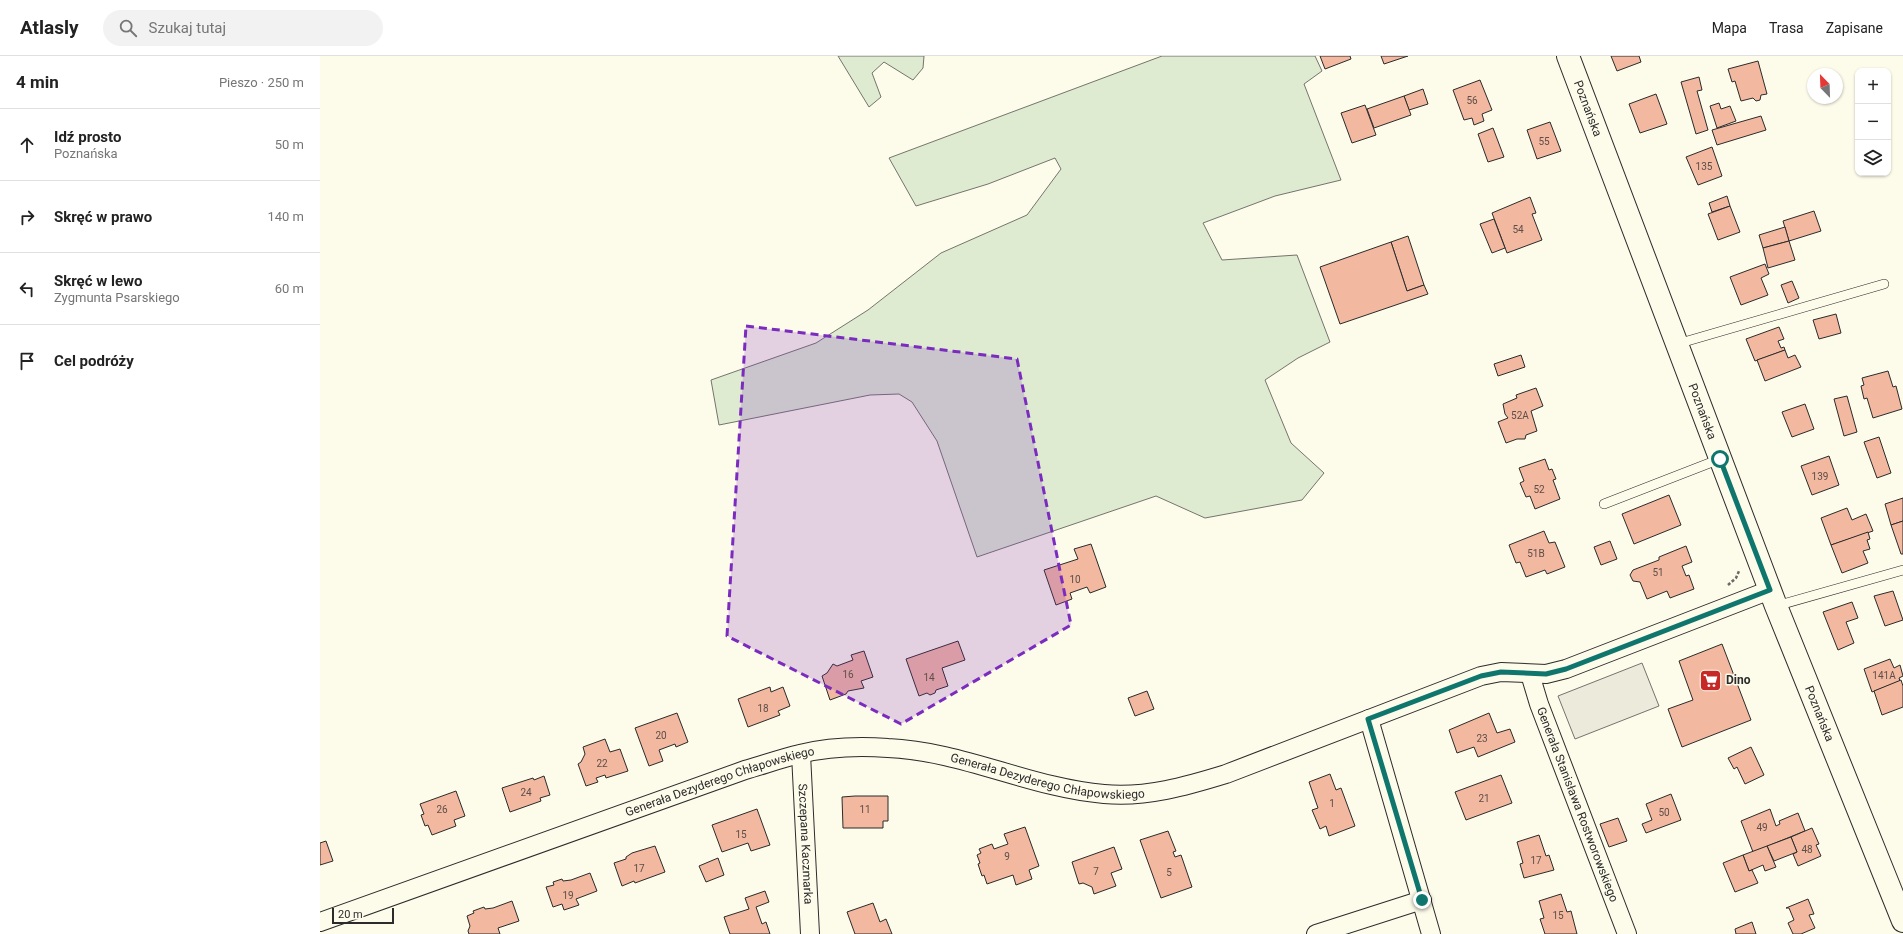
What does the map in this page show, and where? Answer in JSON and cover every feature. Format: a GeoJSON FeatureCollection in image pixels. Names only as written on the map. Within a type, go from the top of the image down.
{"type":"FeatureCollection","features":[{"type":"Feature","properties":{"kind":"street","name":"Poznańska"},"geometry":{"type":"LineString","coordinates":[[1568,56],[1773,598],[1900,908]]}},
{"type":"Feature","properties":{"kind":"street","name":"Generała Dezyderego Chłapowskiego"},"geometry":{"type":"LineString","coordinates":[[320,922],[738,773],[801,754],[843,748],[889,748],[936,755],[1071,789],[1105,794],[1144,793],[1184,787],[1226,774],[1481,676],[1501,672],[1546,674],[1566,669],[1773,598]]}},
{"type":"Feature","properties":{"kind":"street","name":"Generała Stanisława Rostworowskiego"},"geometry":{"type":"LineString","coordinates":[[1530,674],[1539,704],[1627,934]]}},
{"type":"Feature","properties":{"kind":"street"},"geometry":{"type":"LineString","coordinates":[[1368,719],[1431,934]]}},
{"type":"Feature","properties":{"kind":"street","name":"Szczepana Kaczmarka"},"geometry":{"type":"LineString","coordinates":[[801,754],[810,934]]}},
{"type":"Feature","properties":{"kind":"street"},"geometry":{"type":"LineString","coordinates":[[1316,934],[1422,900]]}},
{"type":"Feature","properties":{"kind":"lane"},"geometry":{"type":"LineString","coordinates":[[1677,344],[1884,284]]}},
{"type":"Feature","properties":{"kind":"lane"},"geometry":{"type":"LineString","coordinates":[[1604,504],[1720,459]]}},
{"type":"Feature","properties":{"kind":"lane"},"geometry":{"type":"LineString","coordinates":[[1773,598],[1903,570]]}},
{"type":"Feature","properties":{"kind":"highlighted area"},"geometry":{"type":"Polygon","coordinates":[[[746,326],[1017,359],[1071,625],[901,724],[727,636],[746,326]]]}},
{"type":"Feature","properties":{"kind":"green space"},"geometry":{"type":"Polygon","coordinates":[[[838,56],[924,56],[923,68],[913,80],[884,62],[872,73],[881,97],[869,107],[838,56]]]}},
{"type":"Feature","properties":{"kind":"green space"},"geometry":{"type":"Polygon","coordinates":[[[1162,56],[1315,56],[1322,71],[1304,84],[1341,180],[1275,196],[1203,223],[1222,260],[1297,255],[1330,342],[1298,358],[1265,380],[1291,443],[1324,473],[1302,500],[1205,518],[1156,496],[977,557],[937,441],[912,402],[899,394],[870,395],[719,425],[711,380],[816,343],[868,310],[941,253],[1027,215],[1061,169],[1055,158],[988,184],[916,206],[889,158],[1162,56]]]}},
{"type":"Feature","properties":{"kind":"shaded area"},"geometry":{"type":"Polygon","coordinates":[[[1642,663],[1659,706],[1575,739],[1558,696],[1642,663]]]}},
{"type":"Feature","properties":{"kind":"building"},"geometry":{"type":"Polygon","coordinates":[[[1320,56],[1350,56],[1351,59],[1325,69],[1320,56]]]}},
{"type":"Feature","properties":{"kind":"building"},"geometry":{"type":"Polygon","coordinates":[[[1381,56],[1408,56],[1384,64],[1381,56]]]}},
{"type":"Feature","properties":{"kind":"building"},"geometry":{"type":"Polygon","coordinates":[[[1611,56],[1639,56],[1641,62],[1617,71],[1611,56]]]}},
{"type":"Feature","properties":{"kind":"building"},"geometry":{"type":"Polygon","coordinates":[[[1758,61],[1767,94],[1761,95],[1760,100],[1756,101],[1753,98],[1741,101],[1735,81],[1732,82],[1728,69],[1758,61]]]}},
{"type":"Feature","properties":{"kind":"building"},"geometry":{"type":"Polygon","coordinates":[[[1699,77],[1702,90],[1697,91],[1708,130],[1696,134],[1681,82],[1699,77]]]}},
{"type":"Feature","properties":{"kind":"building"},"geometry":{"type":"Polygon","coordinates":[[[1480,80],[1492,110],[1482,114],[1484,121],[1474,125],[1472,118],[1464,120],[1453,90],[1480,80]]]}},
{"type":"Feature","properties":{"kind":"building"},"geometry":{"type":"Polygon","coordinates":[[[1423,89],[1428,104],[1409,110],[1404,96],[1423,89]]]}},
{"type":"Feature","properties":{"kind":"building"},"geometry":{"type":"Polygon","coordinates":[[[1656,94],[1667,124],[1640,133],[1629,104],[1656,94]]]}},
{"type":"Feature","properties":{"kind":"building"},"geometry":{"type":"Polygon","coordinates":[[[1404,96],[1411,115],[1374,128],[1367,109],[1404,96]]]}},
{"type":"Feature","properties":{"kind":"building"},"geometry":{"type":"Polygon","coordinates":[[[1719,103],[1721,109],[1730,106],[1736,121],[1717,128],[1710,106],[1719,103]]]}},
{"type":"Feature","properties":{"kind":"building"},"geometry":{"type":"Polygon","coordinates":[[[1365,105],[1376,135],[1352,143],[1341,113],[1365,105]]]}},
{"type":"Feature","properties":{"kind":"building"},"geometry":{"type":"Polygon","coordinates":[[[1761,116],[1766,130],[1717,145],[1712,130],[1761,116]]]}},
{"type":"Feature","properties":{"kind":"building"},"geometry":{"type":"Polygon","coordinates":[[[1550,122],[1561,151],[1537,159],[1527,130],[1550,122]]]}},
{"type":"Feature","properties":{"kind":"building"},"geometry":{"type":"Polygon","coordinates":[[[1493,128],[1504,157],[1488,162],[1478,134],[1493,128]]]}},
{"type":"Feature","properties":{"kind":"building"},"geometry":{"type":"Polygon","coordinates":[[[1712,147],[1722,176],[1698,185],[1686,157],[1712,147]]]}},
{"type":"Feature","properties":{"kind":"building"},"geometry":{"type":"Polygon","coordinates":[[[1727,196],[1730,206],[1712,212],[1709,203],[1727,196]]]}},
{"type":"Feature","properties":{"kind":"building"},"geometry":{"type":"Polygon","coordinates":[[[1530,197],[1536,213],[1532,214],[1542,240],[1507,253],[1492,213],[1530,197]]]}},
{"type":"Feature","properties":{"kind":"building"},"geometry":{"type":"Polygon","coordinates":[[[1730,206],[1740,232],[1718,240],[1708,214],[1730,206]]]}},
{"type":"Feature","properties":{"kind":"building"},"geometry":{"type":"Polygon","coordinates":[[[1814,211],[1821,231],[1789,241],[1783,221],[1814,211]]]}},
{"type":"Feature","properties":{"kind":"building"},"geometry":{"type":"Polygon","coordinates":[[[1494,219],[1505,248],[1492,253],[1480,224],[1494,219]]]}},
{"type":"Feature","properties":{"kind":"building"},"geometry":{"type":"Polygon","coordinates":[[[1785,227],[1789,241],[1763,248],[1759,235],[1785,227]]]}},
{"type":"Feature","properties":{"kind":"building"},"geometry":{"type":"Polygon","coordinates":[[[1408,236],[1424,285],[1407,291],[1391,242],[1408,236]]]}},
{"type":"Feature","properties":{"kind":"building"},"geometry":{"type":"Polygon","coordinates":[[[1789,241],[1795,260],[1768,268],[1763,248],[1789,241]]]}},
{"type":"Feature","properties":{"kind":"building"},"geometry":{"type":"Polygon","coordinates":[[[1391,242],[1407,291],[1424,285],[1428,294],[1340,324],[1320,267],[1391,242]]]}},
{"type":"Feature","properties":{"kind":"building"},"geometry":{"type":"Polygon","coordinates":[[[1765,264],[1769,274],[1761,278],[1768,295],[1741,305],[1730,277],[1765,264]]]}},
{"type":"Feature","properties":{"kind":"building"},"geometry":{"type":"Polygon","coordinates":[[[1792,281],[1799,298],[1788,303],[1781,285],[1792,281]]]}},
{"type":"Feature","properties":{"kind":"building"},"geometry":{"type":"Polygon","coordinates":[[[1836,314],[1841,333],[1819,339],[1813,320],[1836,314]]]}},
{"type":"Feature","properties":{"kind":"building"},"geometry":{"type":"Polygon","coordinates":[[[1779,327],[1784,339],[1778,341],[1781,348],[1784,347],[1785,350],[1755,361],[1746,339],[1779,327]]]}},
{"type":"Feature","properties":{"kind":"building"},"geometry":{"type":"Polygon","coordinates":[[[1785,350],[1788,358],[1795,355],[1801,367],[1765,381],[1757,360],[1785,350]]]}},
{"type":"Feature","properties":{"kind":"building"},"geometry":{"type":"Polygon","coordinates":[[[1521,355],[1525,367],[1498,376],[1494,364],[1521,355]]]}},
{"type":"Feature","properties":{"kind":"building"},"geometry":{"type":"Polygon","coordinates":[[[1888,371],[1893,387],[1896,386],[1902,409],[1873,418],[1867,398],[1864,399],[1861,386],[1864,385],[1862,378],[1888,371]]]}},
{"type":"Feature","properties":{"kind":"building"},"geometry":{"type":"Polygon","coordinates":[[[1536,388],[1543,406],[1531,411],[1537,431],[1526,435],[1525,439],[1517,439],[1506,443],[1498,422],[1508,418],[1505,414],[1503,404],[1517,398],[1516,395],[1536,388]]]}},
{"type":"Feature","properties":{"kind":"building"},"geometry":{"type":"Polygon","coordinates":[[[1847,396],[1857,432],[1844,436],[1834,399],[1847,396]]]}},
{"type":"Feature","properties":{"kind":"building"},"geometry":{"type":"Polygon","coordinates":[[[1805,404],[1814,429],[1792,437],[1782,412],[1805,404]]]}},
{"type":"Feature","properties":{"kind":"building"},"geometry":{"type":"Polygon","coordinates":[[[1879,437],[1891,473],[1877,478],[1864,442],[1879,437]]]}},
{"type":"Feature","properties":{"kind":"building"},"geometry":{"type":"Polygon","coordinates":[[[1829,456],[1839,485],[1812,495],[1801,466],[1829,456]]]}},
{"type":"Feature","properties":{"kind":"building"},"geometry":{"type":"Polygon","coordinates":[[[1545,459],[1549,470],[1552,469],[1556,479],[1553,480],[1560,499],[1535,509],[1530,496],[1526,497],[1520,483],[1524,481],[1519,468],[1545,459]]]}},
{"type":"Feature","properties":{"kind":"building"},"geometry":{"type":"Polygon","coordinates":[[[1669,495],[1681,525],[1634,544],[1622,514],[1669,495]]]}},
{"type":"Feature","properties":{"kind":"building"},"geometry":{"type":"Polygon","coordinates":[[[1903,498],[1903,521],[1891,525],[1885,504],[1903,498]]]}},
{"type":"Feature","properties":{"kind":"building"},"geometry":{"type":"Polygon","coordinates":[[[1847,508],[1852,520],[1866,514],[1873,531],[1831,545],[1821,518],[1847,508]]]}},
{"type":"Feature","properties":{"kind":"building"},"geometry":{"type":"Polygon","coordinates":[[[1903,521],[1903,554],[1901,554],[1891,525],[1903,521]]]}},
{"type":"Feature","properties":{"kind":"building"},"geometry":{"type":"Polygon","coordinates":[[[1544,531],[1549,543],[1555,542],[1565,567],[1547,574],[1545,570],[1526,577],[1520,562],[1516,563],[1509,545],[1544,531]]]}},
{"type":"Feature","properties":{"kind":"building"},"geometry":{"type":"Polygon","coordinates":[[[1868,532],[1870,539],[1867,540],[1870,549],[1863,551],[1868,563],[1842,573],[1831,545],[1868,532]]]}},
{"type":"Feature","properties":{"kind":"building"},"geometry":{"type":"Polygon","coordinates":[[[1610,541],[1617,559],[1601,565],[1594,547],[1610,541]]]}},
{"type":"Feature","properties":{"kind":"building"},"geometry":{"type":"Polygon","coordinates":[[[1091,544],[1106,587],[1090,593],[1087,587],[1070,593],[1072,599],[1056,605],[1044,570],[1078,559],[1074,549],[1091,544]]]}},
{"type":"Feature","properties":{"kind":"building"},"geometry":{"type":"Polygon","coordinates":[[[1686,546],[1692,562],[1682,566],[1686,576],[1689,575],[1694,589],[1670,598],[1667,591],[1647,599],[1640,582],[1633,581],[1630,575],[1633,570],[1659,560],[1659,557],[1686,546]]]}},
{"type":"Feature","properties":{"kind":"building"},"geometry":{"type":"Polygon","coordinates":[[[1893,591],[1903,620],[1885,626],[1874,596],[1893,591]]]}},
{"type":"Feature","properties":{"kind":"building"},"geometry":{"type":"Polygon","coordinates":[[[1852,602],[1858,618],[1846,622],[1854,643],[1838,650],[1823,612],[1852,602]]]}},
{"type":"Feature","properties":{"kind":"building"},"geometry":{"type":"Polygon","coordinates":[[[958,641],[965,660],[942,668],[948,686],[936,690],[935,693],[930,695],[927,693],[919,696],[906,659],[958,641]]]}},
{"type":"Feature","properties":{"kind":"building","name":"Dino"},"geometry":{"type":"Polygon","coordinates":[[[1722,644],[1751,720],[1682,747],[1668,709],[1693,700],[1679,661],[1722,644]]]}},
{"type":"Feature","properties":{"kind":"building"},"geometry":{"type":"Polygon","coordinates":[[[864,651],[873,677],[861,681],[864,688],[848,691],[846,694],[830,700],[822,676],[827,673],[833,664],[837,666],[853,660],[851,655],[864,651]]]}},
{"type":"Feature","properties":{"kind":"building"},"geometry":{"type":"Polygon","coordinates":[[[1890,659],[1894,668],[1900,665],[1903,676],[1899,678],[1900,681],[1872,692],[1864,669],[1890,659]]]}},
{"type":"Feature","properties":{"kind":"building"},"geometry":{"type":"Polygon","coordinates":[[[1901,680],[1903,686],[1903,707],[1882,715],[1874,691],[1901,680]]]}},
{"type":"Feature","properties":{"kind":"building"},"geometry":{"type":"Polygon","coordinates":[[[770,687],[771,692],[783,687],[790,706],[778,711],[780,715],[748,727],[738,699],[770,687]]]}},
{"type":"Feature","properties":{"kind":"building"},"geometry":{"type":"Polygon","coordinates":[[[1147,691],[1154,709],[1135,716],[1128,698],[1147,691]]]}},
{"type":"Feature","properties":{"kind":"building"},"geometry":{"type":"Polygon","coordinates":[[[677,713],[688,742],[676,747],[675,744],[659,750],[663,761],[649,766],[635,728],[677,713]]]}},
{"type":"Feature","properties":{"kind":"building"},"geometry":{"type":"Polygon","coordinates":[[[1489,713],[1497,733],[1510,729],[1515,742],[1478,757],[1474,747],[1457,753],[1449,730],[1489,713]]]}},
{"type":"Feature","properties":{"kind":"building"},"geometry":{"type":"Polygon","coordinates":[[[605,739],[610,752],[620,749],[628,771],[606,778],[605,775],[596,778],[598,782],[586,786],[578,764],[581,762],[585,754],[583,747],[605,739]]]}},
{"type":"Feature","properties":{"kind":"building"},"geometry":{"type":"Polygon","coordinates":[[[1751,747],[1764,775],[1745,784],[1737,767],[1734,769],[1728,758],[1751,747]]]}},
{"type":"Feature","properties":{"kind":"building"},"geometry":{"type":"Polygon","coordinates":[[[1330,774],[1336,790],[1341,788],[1355,826],[1329,836],[1326,826],[1320,829],[1312,810],[1318,808],[1309,782],[1330,774]]]}},
{"type":"Feature","properties":{"kind":"building"},"geometry":{"type":"Polygon","coordinates":[[[1501,775],[1512,803],[1466,820],[1455,792],[1501,775]]]}},
{"type":"Feature","properties":{"kind":"building"},"geometry":{"type":"Polygon","coordinates":[[[544,776],[550,795],[540,798],[541,801],[510,812],[502,788],[544,776]]]}},
{"type":"Feature","properties":{"kind":"building"},"geometry":{"type":"Polygon","coordinates":[[[456,791],[465,816],[454,820],[456,826],[432,835],[428,825],[425,826],[421,815],[424,814],[420,804],[456,791]]]}},
{"type":"Feature","properties":{"kind":"building"},"geometry":{"type":"Polygon","coordinates":[[[1671,794],[1681,820],[1646,833],[1642,824],[1652,820],[1646,804],[1671,794]]]}},
{"type":"Feature","properties":{"kind":"building"},"geometry":{"type":"Polygon","coordinates":[[[888,796],[888,821],[883,821],[883,828],[843,828],[842,797],[888,796]]]}},
{"type":"Feature","properties":{"kind":"building"},"geometry":{"type":"Polygon","coordinates":[[[757,809],[770,845],[751,851],[748,843],[722,852],[712,825],[757,809]]]}},
{"type":"Feature","properties":{"kind":"building"},"geometry":{"type":"Polygon","coordinates":[[[1770,809],[1776,826],[1780,824],[1779,821],[1798,813],[1805,831],[1753,852],[1741,821],[1770,809]]]}},
{"type":"Feature","properties":{"kind":"building"},"geometry":{"type":"Polygon","coordinates":[[[1618,818],[1627,841],[1609,847],[1600,824],[1618,818]]]}},
{"type":"Feature","properties":{"kind":"building"},"geometry":{"type":"Polygon","coordinates":[[[1025,827],[1039,866],[1029,870],[1032,879],[1016,885],[1013,875],[987,884],[984,875],[982,876],[978,864],[980,863],[977,855],[981,853],[979,849],[992,844],[994,849],[1008,844],[1004,834],[1025,827]]]}},
{"type":"Feature","properties":{"kind":"building"},"geometry":{"type":"Polygon","coordinates":[[[1812,828],[1819,844],[1816,845],[1821,856],[1798,866],[1793,854],[1797,852],[1791,837],[1812,828]]]}},
{"type":"Feature","properties":{"kind":"building"},"geometry":{"type":"Polygon","coordinates":[[[1168,831],[1176,851],[1173,852],[1175,857],[1181,855],[1192,887],[1161,898],[1140,840],[1168,831]]]}},
{"type":"Feature","properties":{"kind":"building"},"geometry":{"type":"Polygon","coordinates":[[[1539,835],[1546,856],[1549,855],[1554,870],[1524,878],[1520,864],[1523,863],[1517,842],[1539,835]]]}},
{"type":"Feature","properties":{"kind":"building"},"geometry":{"type":"Polygon","coordinates":[[[1791,837],[1797,852],[1774,861],[1767,846],[1791,837]]]}},
{"type":"Feature","properties":{"kind":"building"},"geometry":{"type":"Polygon","coordinates":[[[326,841],[333,861],[320,865],[320,843],[326,841]]]}},
{"type":"Feature","properties":{"kind":"building"},"geometry":{"type":"Polygon","coordinates":[[[655,846],[665,872],[622,886],[614,863],[626,859],[626,857],[632,853],[655,846]]]}},
{"type":"Feature","properties":{"kind":"building"},"geometry":{"type":"Polygon","coordinates":[[[1767,846],[1776,867],[1765,871],[1763,865],[1749,871],[1743,855],[1767,846]]]}},
{"type":"Feature","properties":{"kind":"building"},"geometry":{"type":"Polygon","coordinates":[[[1114,847],[1122,869],[1111,873],[1116,886],[1094,894],[1092,887],[1083,883],[1079,884],[1072,862],[1114,847]]]}},
{"type":"Feature","properties":{"kind":"building"},"geometry":{"type":"Polygon","coordinates":[[[1743,855],[1749,871],[1752,870],[1758,883],[1735,892],[1723,863],[1743,855]]]}},
{"type":"Feature","properties":{"kind":"building"},"geometry":{"type":"Polygon","coordinates":[[[718,858],[724,875],[706,882],[699,866],[718,858]]]}},
{"type":"Feature","properties":{"kind":"building"},"geometry":{"type":"Polygon","coordinates":[[[590,873],[597,891],[576,899],[579,905],[564,910],[562,904],[553,907],[546,887],[554,885],[553,882],[562,879],[563,881],[571,880],[590,873]]]}},
{"type":"Feature","properties":{"kind":"building"},"geometry":{"type":"Polygon","coordinates":[[[765,891],[769,902],[756,907],[762,924],[766,922],[770,934],[730,934],[724,917],[749,909],[745,898],[765,891]]]}},
{"type":"Feature","properties":{"kind":"building"},"geometry":{"type":"Polygon","coordinates":[[[1561,894],[1567,912],[1571,911],[1577,934],[1545,934],[1540,919],[1544,918],[1539,901],[1561,894]]]}},
{"type":"Feature","properties":{"kind":"building"},"geometry":{"type":"Polygon","coordinates":[[[1808,899],[1814,914],[1809,915],[1815,928],[1801,934],[1793,934],[1788,923],[1794,920],[1789,908],[1786,908],[1808,899]]]}},
{"type":"Feature","properties":{"kind":"building"},"geometry":{"type":"Polygon","coordinates":[[[512,901],[519,921],[498,928],[500,934],[469,934],[468,931],[470,926],[467,916],[474,913],[473,911],[484,907],[485,909],[493,908],[512,901]]]}},
{"type":"Feature","properties":{"kind":"building"},"geometry":{"type":"Polygon","coordinates":[[[873,903],[880,922],[886,919],[892,934],[855,934],[847,912],[873,903]]]}},
{"type":"Feature","properties":{"kind":"building"},"geometry":{"type":"Polygon","coordinates":[[[1752,922],[1756,934],[1736,934],[1735,929],[1752,922]]]}},
{"type":"Feature","properties":{"kind":"place","name":"Dino"},"geometry":{"type":"Point","coordinates":[1710,680]}},
{"type":"Feature","properties":{"kind":"route"},"geometry":{"type":"LineString","coordinates":[[1422,900],[1368,719],[1481,676],[1501,672],[1546,674],[1566,669],[1770,590],[1720,459]]}}]}
